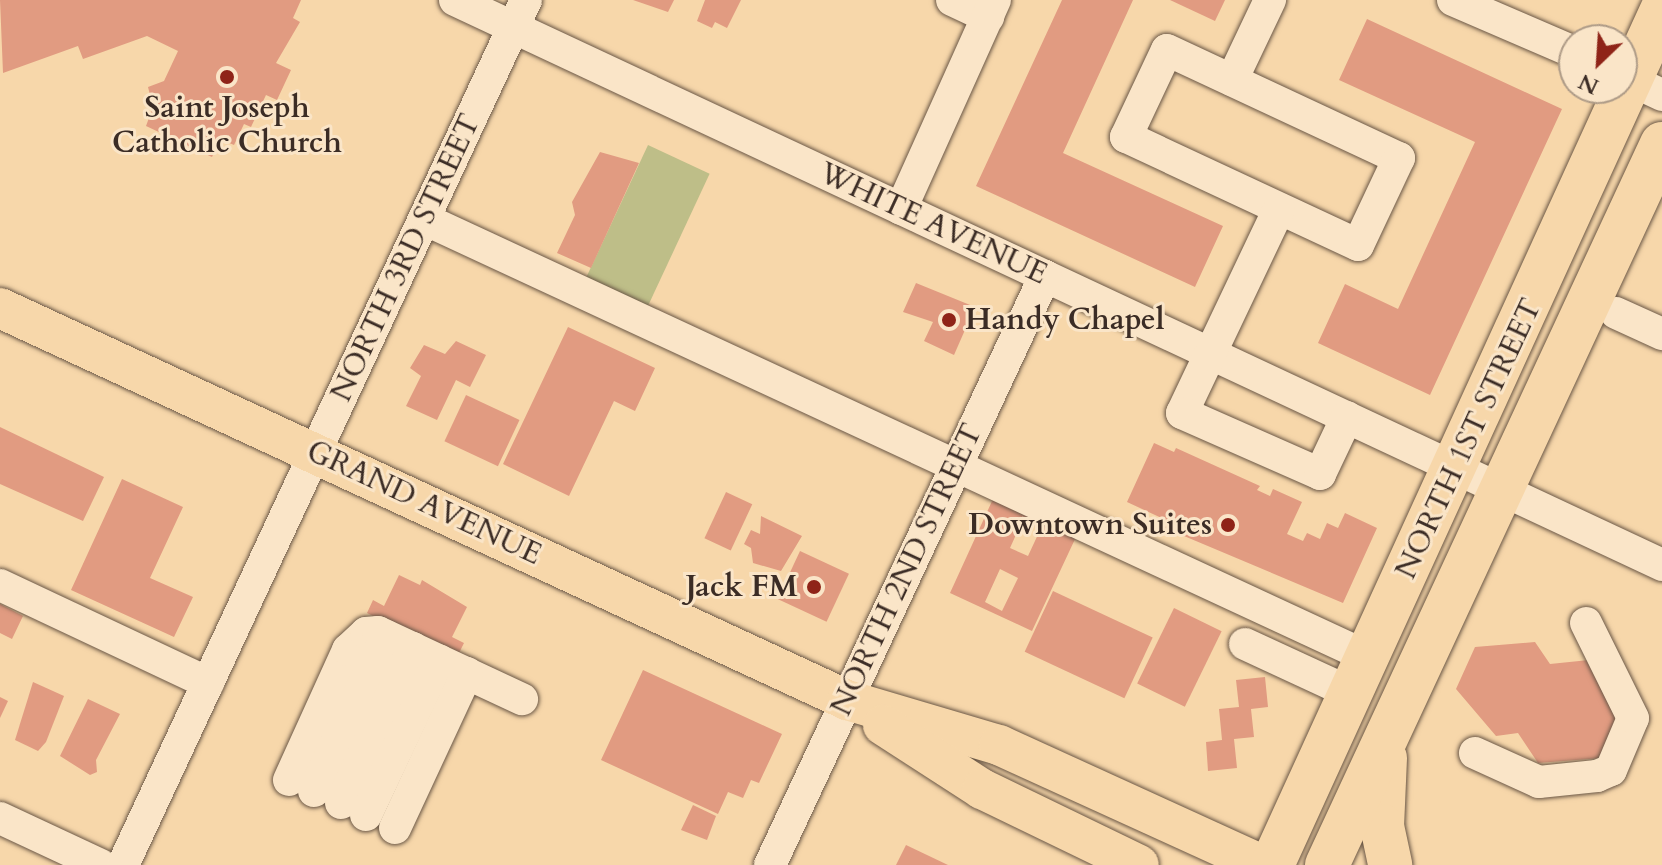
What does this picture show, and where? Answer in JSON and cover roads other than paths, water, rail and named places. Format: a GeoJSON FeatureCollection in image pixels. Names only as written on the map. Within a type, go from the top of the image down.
{"type":"FeatureCollection","features":[{"type":"Feature","properties":{"kind":"highway","name":"NORTH 1ST STREET"},"geometry":{"type":"LineString","coordinates":[[1638,83],[1662,10]]}},
{"type":"Feature","properties":{"kind":"highway","name":"NORTH 1ST STREET"},"geometry":{"type":"LineString","coordinates":[[1272,865],[1455,468],[1628,104]]}},
{"type":"Feature","properties":{"kind":"highway","name":"NORTH 1ST STREET"},"geometry":{"type":"LineString","coordinates":[[1327,865],[1662,144]]}},
{"type":"Feature","properties":{"kind":"highway"},"geometry":{"type":"LineString","coordinates":[[1386,735],[1382,826],[1390,865]]}},
{"type":"Feature","properties":{"kind":"main road","name":"GRAND AVENUE"},"geometry":{"type":"LineString","coordinates":[[0,308],[847,700],[999,745],[1262,865]]}},
{"type":"Feature","properties":{"kind":"main road","name":"GRAND AVENUE"},"geometry":{"type":"LineString","coordinates":[[847,700],[982,789],[1139,865]]}},
{"type":"Feature","properties":{"kind":"street","name":"WHITE AVENUE"},"geometry":{"type":"LineString","coordinates":[[455,0],[520,14],[901,209],[1662,565]]}},
{"type":"Feature","properties":{"kind":"street"},"geometry":{"type":"LineString","coordinates":[[901,209],[991,8],[952,0]]}},
{"type":"Feature","properties":{"kind":"street"},"geometry":{"type":"LineString","coordinates":[[1232,80],[1270,0]]}},
{"type":"Feature","properties":{"kind":"street"},"geometry":{"type":"LineString","coordinates":[[1453,0],[1558,45]]}},
{"type":"Feature","properties":{"kind":"street","name":"NORTH 3RD STREET"},"geometry":{"type":"LineString","coordinates":[[123,865],[520,14]]}},
{"type":"Feature","properties":{"kind":"street"},"geometry":{"type":"LineString","coordinates":[[1167,50],[1232,80],[1399,158],[1358,245],[1126,137],[1167,50]]}},
{"type":"Feature","properties":{"kind":"street"},"geometry":{"type":"LineString","coordinates":[[1279,209],[1182,413],[1320,474],[1347,417]]}},
{"type":"Feature","properties":{"kind":"street"},"geometry":{"type":"LineString","coordinates":[[424,219],[955,469],[1361,676]]}},
{"type":"Feature","properties":{"kind":"street","name":"NORTH 2ND STREET"},"geometry":{"type":"LineString","coordinates":[[770,865],[1045,276]]}},
{"type":"Feature","properties":{"kind":"street"},"geometry":{"type":"LineString","coordinates":[[1616,313],[1662,334]]}},
{"type":"Feature","properties":{"kind":"street"},"geometry":{"type":"LineString","coordinates":[[0,585],[208,683]]}},
{"type":"Feature","properties":{"kind":"street"},"geometry":{"type":"LineString","coordinates":[[1475,753],[1539,782],[1597,776],[1611,770],[1633,718],[1586,623]]}},
{"type":"Feature","properties":{"kind":"street"},"geometry":{"type":"LineString","coordinates":[[1245,644],[1361,676]]}},
{"type":"Feature","properties":{"kind":"street"},"geometry":{"type":"LineString","coordinates":[[341,804],[348,650],[419,652],[522,699]]}},
{"type":"Feature","properties":{"kind":"street"},"geometry":{"type":"LineString","coordinates":[[341,804],[419,652]]}},
{"type":"Feature","properties":{"kind":"street"},"geometry":{"type":"LineString","coordinates":[[341,804],[419,652]]}},
{"type":"Feature","properties":{"kind":"street"},"geometry":{"type":"LineString","coordinates":[[0,818],[101,865]]}},
{"type":"Feature","properties":{"kind":"place","name":"Saint Joseph Catholic Church"},"geometry":{"type":"Point","coordinates":[227,77]}},
{"type":"Feature","properties":{"kind":"place","name":"Handy Chapel"},"geometry":{"type":"Point","coordinates":[949,320]}},
{"type":"Feature","properties":{"kind":"place","name":"Downtown Suites"},"geometry":{"type":"Point","coordinates":[1228,525]}},
{"type":"Feature","properties":{"kind":"place","name":"Jack FM"},"geometry":{"type":"Point","coordinates":[814,587]}}]}
